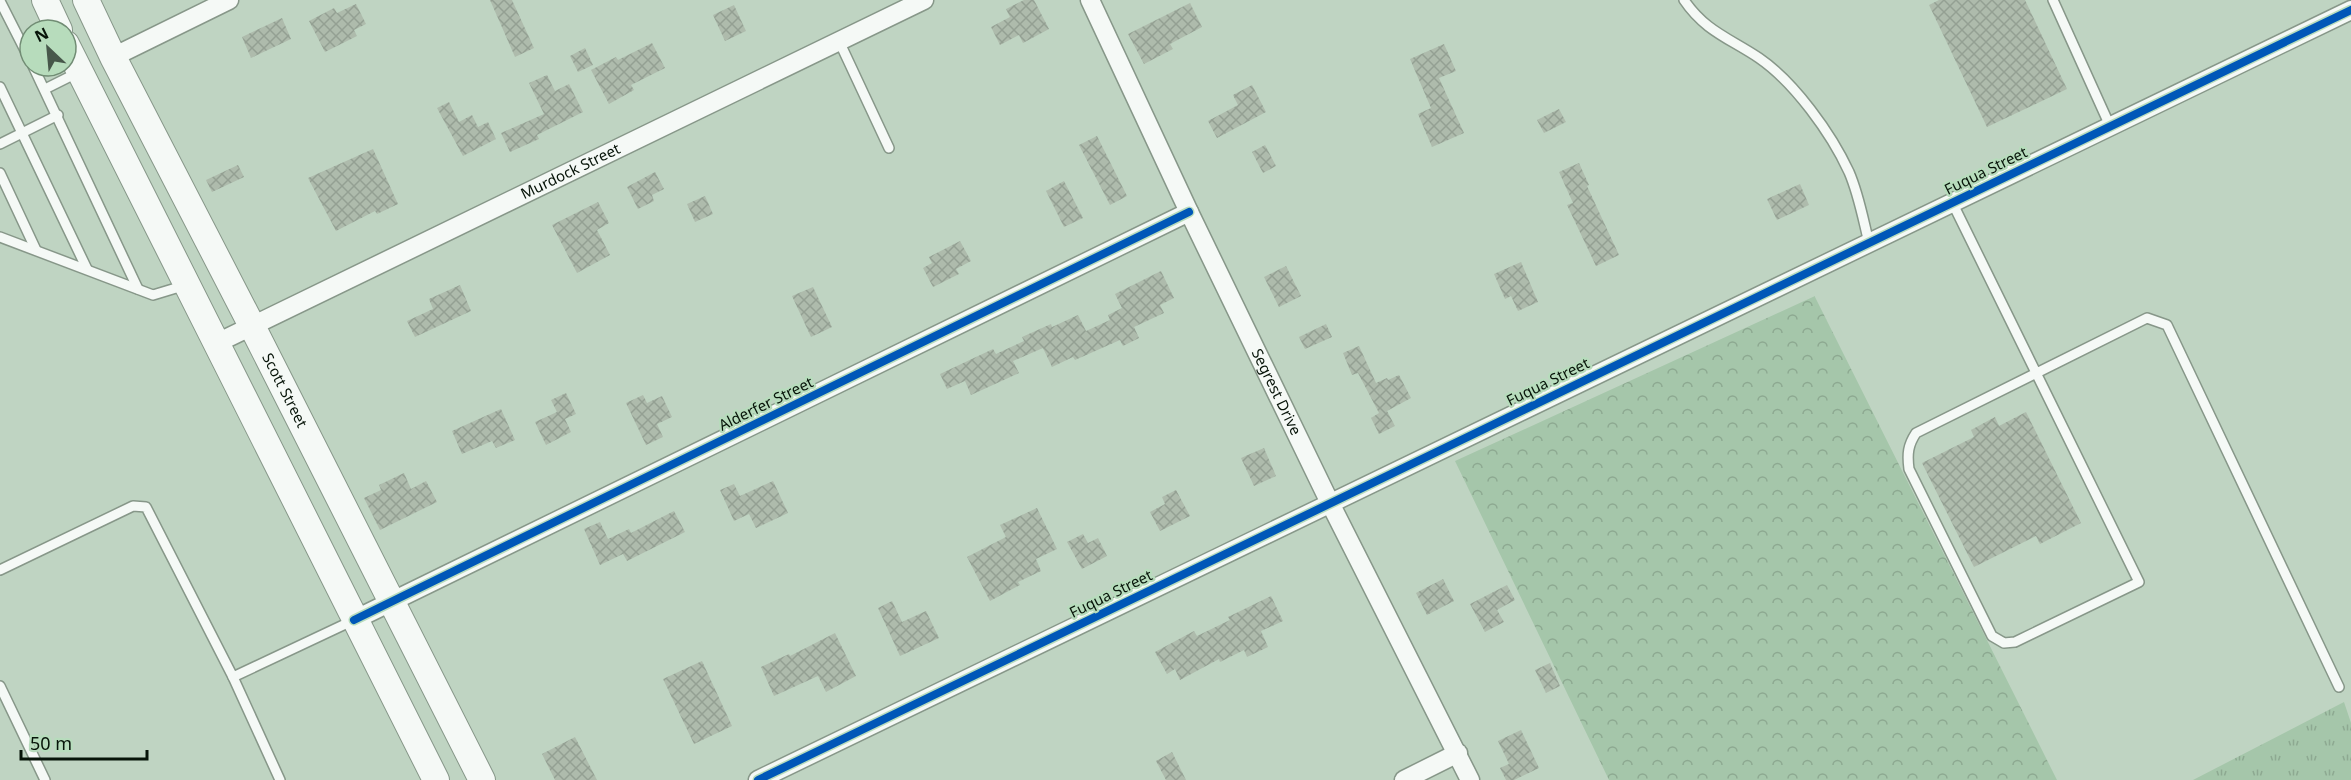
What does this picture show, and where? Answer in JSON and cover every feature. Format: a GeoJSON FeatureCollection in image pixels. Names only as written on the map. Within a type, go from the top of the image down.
{"type":"FeatureCollection","features":[{"type":"Feature","properties":{"kind":"main road"},"geometry":{"type":"LineString","coordinates":[[45,0],[53,18]]}},
{"type":"Feature","properties":{"kind":"main road","name":"Scott Street"},"geometry":{"type":"LineString","coordinates":[[86,0],[482,780]]}},
{"type":"Feature","properties":{"kind":"main road"},"geometry":{"type":"LineString","coordinates":[[113,57],[79,72],[436,780]]}},
{"type":"Feature","properties":{"kind":"street"},"geometry":{"type":"LineString","coordinates":[[113,57],[229,0]]}},
{"type":"Feature","properties":{"kind":"street","name":"Murdock Street"},"geometry":{"type":"LineString","coordinates":[[217,343],[924,0]]}},
{"type":"Feature","properties":{"kind":"street","name":"Segrest Drive"},"geometry":{"type":"LineString","coordinates":[[1090,0],[1330,503],[1470,780]]}},
{"type":"Feature","properties":{"kind":"street","name":"Fuqua Street"},"geometry":{"type":"LineString","coordinates":[[758,780],[2351,10]]}},
{"type":"Feature","properties":{"kind":"street","name":"Alderfer Street"},"geometry":{"type":"LineString","coordinates":[[354,620],[1190,212]]}},
{"type":"Feature","properties":{"kind":"street"},"geometry":{"type":"LineString","coordinates":[[1404,780],[1458,753]]}},
{"type":"Feature","properties":{"kind":"lane"},"geometry":{"type":"LineString","coordinates":[[1684,0],[1695,16],[1710,30],[1757,57],[1776,71],[1795,90],[1816,118],[1848,171],[1858,196],[1869,243]]}},
{"type":"Feature","properties":{"kind":"lane"},"geometry":{"type":"LineString","coordinates":[[2053,0],[2110,126]]}},
{"type":"Feature","properties":{"kind":"lane"},"geometry":{"type":"LineString","coordinates":[[0,1],[18,36]]}},
{"type":"Feature","properties":{"kind":"lane"},"geometry":{"type":"LineString","coordinates":[[839,41],[889,148]]}},
{"type":"Feature","properties":{"kind":"lane"},"geometry":{"type":"LineString","coordinates":[[45,89],[79,72]]}},
{"type":"Feature","properties":{"kind":"lane"},"geometry":{"type":"LineString","coordinates":[[39,78],[138,289]]}},
{"type":"Feature","properties":{"kind":"lane"},"geometry":{"type":"LineString","coordinates":[[0,87],[87,269]]}},
{"type":"Feature","properties":{"kind":"lane"},"geometry":{"type":"LineString","coordinates":[[0,144],[58,115]]}},
{"type":"Feature","properties":{"kind":"lane"},"geometry":{"type":"LineString","coordinates":[[0,173],[36,250]]}},
{"type":"Feature","properties":{"kind":"lane"},"geometry":{"type":"LineString","coordinates":[[1953,202],[2037,373],[2139,582],[2015,642],[2004,643],[1992,636],[1909,469],[1907,456],[1910,443],[1916,433],[2037,373],[2147,318],[2167,325],[2339,687]]}},
{"type":"Feature","properties":{"kind":"lane"},"geometry":{"type":"LineString","coordinates":[[0,237],[153,295],[187,285]]}},
{"type":"Feature","properties":{"kind":"lane"},"geometry":{"type":"LineString","coordinates":[[0,570],[133,506],[146,507],[233,677],[280,780]]}},
{"type":"Feature","properties":{"kind":"lane"},"geometry":{"type":"LineString","coordinates":[[233,677],[354,620]]}},
{"type":"Feature","properties":{"kind":"lane"},"geometry":{"type":"LineString","coordinates":[[0,686],[45,780]]}},
{"type":"Feature","properties":{"kind":"green space"},"geometry":{"type":"Polygon","coordinates":[[[1815,296],[2057,780],[1609,780],[1455,461],[1815,296]]]}},
{"type":"Feature","properties":{"kind":"green space"},"geometry":{"type":"Polygon","coordinates":[[[2344,702],[2351,723],[2351,780],[2193,780],[2344,702]]]}},
{"type":"Feature","properties":{"kind":"building"},"geometry":{"type":"Polygon","coordinates":[[[490,0],[512,0],[534,48],[515,57],[490,0]]]}},
{"type":"Feature","properties":{"kind":"building"},"geometry":{"type":"Polygon","coordinates":[[[1024,0],[1034,0],[1049,29],[1023,43],[1019,35],[1000,45],[991,27],[1010,17],[1006,9],[1024,0]]]}},
{"type":"Feature","properties":{"kind":"building"},"geometry":{"type":"Polygon","coordinates":[[[1939,0],[2025,0],[2067,89],[1987,127],[1929,5],[1939,0]]]}},
{"type":"Feature","properties":{"kind":"building"},"geometry":{"type":"Polygon","coordinates":[[[1190,3],[1202,27],[1170,44],[1173,49],[1144,64],[1128,34],[1190,3]]]}},
{"type":"Feature","properties":{"kind":"building"},"geometry":{"type":"Polygon","coordinates":[[[356,4],[366,24],[354,30],[357,36],[325,52],[309,21],[334,8],[337,13],[356,4]]]}},
{"type":"Feature","properties":{"kind":"building"},"geometry":{"type":"Polygon","coordinates":[[[734,5],[746,31],[725,41],[713,15],[734,5]]]}},
{"type":"Feature","properties":{"kind":"building"},"geometry":{"type":"Polygon","coordinates":[[[282,18],[291,39],[251,58],[242,37],[282,18]]]}},
{"type":"Feature","properties":{"kind":"building"},"geometry":{"type":"Polygon","coordinates":[[[652,43],[665,68],[631,85],[634,90],[609,104],[591,70],[652,43]]]}},
{"type":"Feature","properties":{"kind":"building"},"geometry":{"type":"Polygon","coordinates":[[[1444,44],[1456,71],[1439,78],[1464,133],[1432,147],[1418,114],[1431,108],[1410,59],[1444,44]]]}},
{"type":"Feature","properties":{"kind":"building"},"geometry":{"type":"Polygon","coordinates":[[[585,48],[593,65],[578,72],[570,56],[585,48]]]}},
{"type":"Feature","properties":{"kind":"building"},"geometry":{"type":"Polygon","coordinates":[[[547,75],[555,91],[569,84],[583,112],[537,135],[539,139],[510,152],[501,133],[544,114],[529,83],[547,75]]]}},
{"type":"Feature","properties":{"kind":"building"},"geometry":{"type":"Polygon","coordinates":[[[1252,85],[1266,112],[1217,138],[1208,121],[1238,105],[1233,95],[1252,85]]]}},
{"type":"Feature","properties":{"kind":"building"},"geometry":{"type":"Polygon","coordinates":[[[449,102],[459,122],[472,115],[478,127],[488,122],[496,139],[463,156],[437,108],[449,102]]]}},
{"type":"Feature","properties":{"kind":"building"},"geometry":{"type":"Polygon","coordinates":[[[1559,109],[1566,122],[1544,133],[1537,120],[1559,109]]]}},
{"type":"Feature","properties":{"kind":"building"},"geometry":{"type":"Polygon","coordinates":[[[1097,136],[1127,196],[1110,205],[1079,145],[1097,136]]]}},
{"type":"Feature","properties":{"kind":"building"},"geometry":{"type":"Polygon","coordinates":[[[1265,145],[1276,166],[1263,173],[1252,152],[1265,145]]]}},
{"type":"Feature","properties":{"kind":"building"},"geometry":{"type":"Polygon","coordinates":[[[373,149],[398,204],[377,214],[375,211],[336,231],[308,178],[373,149]]]}},
{"type":"Feature","properties":{"kind":"building"},"geometry":{"type":"Polygon","coordinates":[[[1579,163],[1589,185],[1587,186],[1619,255],[1596,266],[1567,205],[1573,203],[1559,172],[1579,163]]]}},
{"type":"Feature","properties":{"kind":"building"},"geometry":{"type":"Polygon","coordinates":[[[238,165],[244,177],[212,192],[206,180],[238,165]]]}},
{"type":"Feature","properties":{"kind":"building"},"geometry":{"type":"Polygon","coordinates":[[[655,172],[664,189],[652,195],[654,201],[638,209],[627,187],[655,172]]]}},
{"type":"Feature","properties":{"kind":"building"},"geometry":{"type":"Polygon","coordinates":[[[1064,181],[1083,218],[1064,227],[1046,191],[1064,181]]]}},
{"type":"Feature","properties":{"kind":"building"},"geometry":{"type":"Polygon","coordinates":[[[1800,184],[1809,205],[1777,220],[1767,199],[1800,184]]]}},
{"type":"Feature","properties":{"kind":"building"},"geometry":{"type":"Polygon","coordinates":[[[705,196],[713,214],[695,222],[687,204],[705,196]]]}},
{"type":"Feature","properties":{"kind":"building"},"geometry":{"type":"Polygon","coordinates":[[[598,202],[609,223],[597,230],[610,255],[577,273],[552,225],[598,202]]]}},
{"type":"Feature","properties":{"kind":"building"},"geometry":{"type":"Polygon","coordinates":[[[960,241],[971,261],[956,269],[959,274],[933,287],[923,268],[932,263],[929,257],[960,241]]]}},
{"type":"Feature","properties":{"kind":"building"},"geometry":{"type":"Polygon","coordinates":[[[1521,262],[1538,302],[1518,311],[1511,296],[1505,299],[1494,274],[1521,262]]]}},
{"type":"Feature","properties":{"kind":"building"},"geometry":{"type":"Polygon","coordinates":[[[1286,266],[1301,296],[1279,307],[1264,277],[1286,266]]]}},
{"type":"Feature","properties":{"kind":"building"},"geometry":{"type":"Polygon","coordinates":[[[1161,271],[1174,298],[1160,305],[1164,313],[1134,327],[1139,338],[1123,346],[1120,340],[1075,360],[1073,357],[1052,367],[1043,348],[1013,361],[1019,373],[971,395],[965,381],[947,389],[940,374],[993,349],[996,354],[1024,341],[1022,337],[1051,324],[1052,327],[1078,315],[1086,331],[1110,320],[1108,315],[1122,308],[1115,294],[1161,271]]]}},
{"type":"Feature","properties":{"kind":"building"},"geometry":{"type":"Polygon","coordinates":[[[460,285],[471,311],[415,337],[407,321],[433,309],[429,299],[460,285]]]}},
{"type":"Feature","properties":{"kind":"building"},"geometry":{"type":"Polygon","coordinates":[[[813,287],[832,327],[811,337],[792,296],[813,287]]]}},
{"type":"Feature","properties":{"kind":"building"},"geometry":{"type":"Polygon","coordinates":[[[1326,324],[1332,337],[1305,349],[1299,337],[1326,324]]]}},
{"type":"Feature","properties":{"kind":"building"},"geometry":{"type":"Polygon","coordinates":[[[1359,346],[1376,383],[1399,375],[1411,398],[1387,411],[1395,426],[1379,434],[1371,418],[1379,413],[1358,373],[1352,375],[1343,353],[1359,346]]]}},
{"type":"Feature","properties":{"kind":"building"},"geometry":{"type":"Polygon","coordinates":[[[566,393],[576,414],[565,419],[571,432],[546,445],[535,422],[557,412],[551,400],[566,393]]]}},
{"type":"Feature","properties":{"kind":"building"},"geometry":{"type":"Polygon","coordinates":[[[643,395],[647,403],[662,396],[672,417],[657,424],[663,437],[646,445],[626,403],[643,395]]]}},
{"type":"Feature","properties":{"kind":"building"},"geometry":{"type":"Polygon","coordinates":[[[501,409],[515,440],[496,448],[492,441],[462,454],[452,431],[501,409]]]}},
{"type":"Feature","properties":{"kind":"building"},"geometry":{"type":"Polygon","coordinates":[[[2026,412],[2081,523],[2040,544],[2036,536],[1974,567],[1922,463],[1974,437],[1971,430],[1995,417],[1999,426],[2026,412]]]}},
{"type":"Feature","properties":{"kind":"building"},"geometry":{"type":"Polygon","coordinates":[[[1264,448],[1276,476],[1254,486],[1241,458],[1264,448]]]}},
{"type":"Feature","properties":{"kind":"building"},"geometry":{"type":"Polygon","coordinates":[[[404,473],[411,489],[426,481],[437,502],[380,530],[364,498],[381,490],[379,485],[404,473]]]}},
{"type":"Feature","properties":{"kind":"building"},"geometry":{"type":"Polygon","coordinates":[[[773,481],[788,513],[756,528],[749,514],[734,521],[720,490],[734,484],[740,496],[773,481]]]}},
{"type":"Feature","properties":{"kind":"building"},"geometry":{"type":"Polygon","coordinates":[[[1176,490],[1190,516],[1160,531],[1150,512],[1165,504],[1162,497],[1176,490]]]}},
{"type":"Feature","properties":{"kind":"building"},"geometry":{"type":"Polygon","coordinates":[[[1037,508],[1057,549],[1036,559],[1041,571],[1018,582],[1020,585],[990,601],[967,557],[1006,537],[1000,525],[1037,508]]]}},
{"type":"Feature","properties":{"kind":"building"},"geometry":{"type":"Polygon","coordinates":[[[674,511],[685,532],[627,561],[623,554],[600,565],[584,529],[600,522],[608,539],[629,529],[631,533],[674,511]]]}},
{"type":"Feature","properties":{"kind":"building"},"geometry":{"type":"Polygon","coordinates":[[[1083,534],[1088,543],[1098,538],[1107,556],[1082,569],[1067,542],[1083,534]]]}},
{"type":"Feature","properties":{"kind":"building"},"geometry":{"type":"Polygon","coordinates":[[[1443,579],[1454,601],[1427,615],[1416,593],[1443,579]]]}},
{"type":"Feature","properties":{"kind":"building"},"geometry":{"type":"Polygon","coordinates":[[[1507,585],[1515,600],[1497,610],[1504,622],[1485,632],[1470,604],[1507,585]]]}},
{"type":"Feature","properties":{"kind":"building"},"geometry":{"type":"Polygon","coordinates":[[[1271,596],[1283,621],[1261,631],[1268,647],[1247,657],[1244,650],[1220,662],[1219,659],[1180,680],[1175,669],[1167,674],[1155,652],[1194,631],[1197,636],[1230,620],[1228,617],[1271,596]]]}},
{"type":"Feature","properties":{"kind":"building"},"geometry":{"type":"Polygon","coordinates":[[[892,601],[902,622],[926,611],[939,638],[900,656],[878,608],[892,601]]]}},
{"type":"Feature","properties":{"kind":"building"},"geometry":{"type":"Polygon","coordinates":[[[835,633],[856,676],[826,692],[818,676],[774,696],[761,667],[789,654],[790,656],[835,633]]]}},
{"type":"Feature","properties":{"kind":"building"},"geometry":{"type":"Polygon","coordinates":[[[702,661],[732,726],[694,744],[663,679],[702,661]]]}},
{"type":"Feature","properties":{"kind":"building"},"geometry":{"type":"Polygon","coordinates":[[[1550,663],[1560,686],[1546,693],[1535,670],[1550,663]]]}},
{"type":"Feature","properties":{"kind":"building"},"geometry":{"type":"Polygon","coordinates":[[[1521,730],[1539,768],[1514,780],[1506,780],[1500,768],[1509,764],[1498,741],[1521,730]]]}},
{"type":"Feature","properties":{"kind":"building"},"geometry":{"type":"Polygon","coordinates":[[[575,737],[597,780],[555,780],[542,754],[575,737]]]}},
{"type":"Feature","properties":{"kind":"building"},"geometry":{"type":"Polygon","coordinates":[[[1172,752],[1186,780],[1166,780],[1156,761],[1172,752]]]}},
{"type":"Feature","properties":{"kind":"cycle path"},"geometry":{"type":"LineString","coordinates":[[758,780],[2351,10]]}},
{"type":"Feature","properties":{"kind":"cycle path"},"geometry":{"type":"LineString","coordinates":[[354,620],[1189,212]]}}]}
